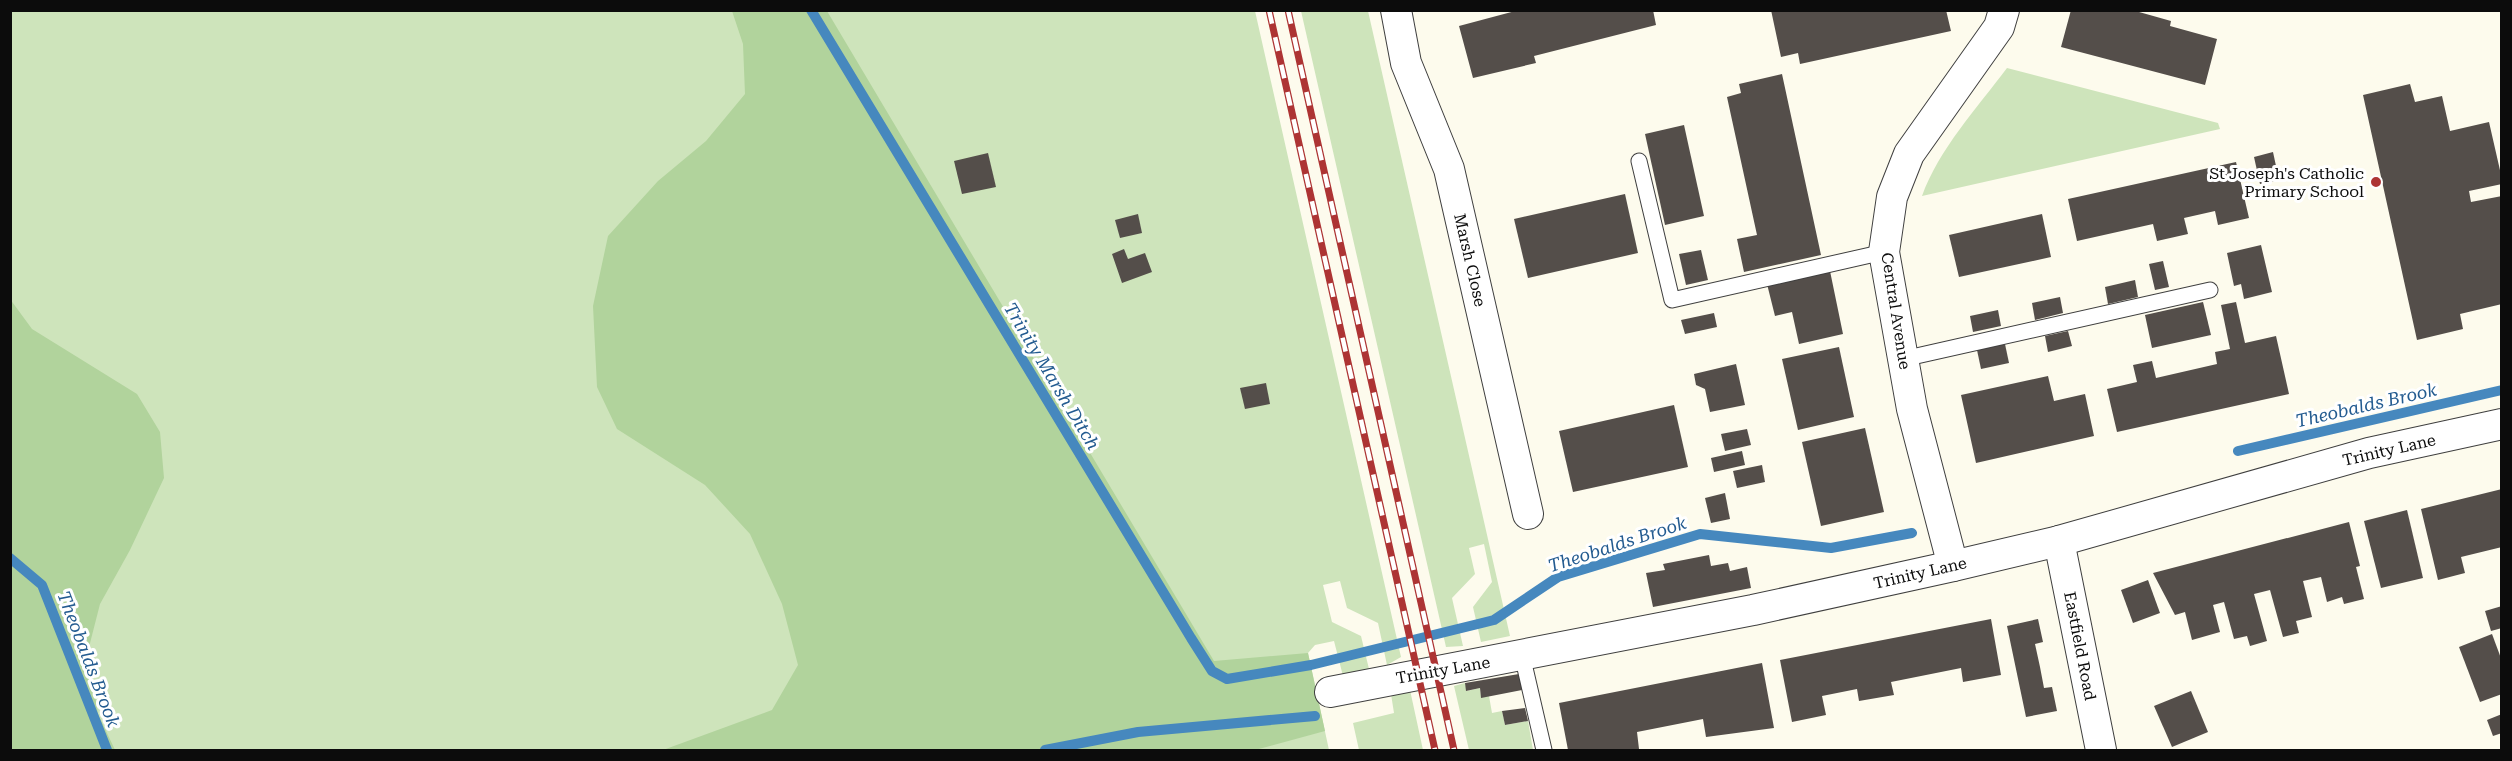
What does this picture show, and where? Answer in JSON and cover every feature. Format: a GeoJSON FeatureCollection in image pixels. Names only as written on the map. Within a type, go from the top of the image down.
{"type":"FeatureCollection","features":[{"type":"Feature","properties":{"kind":"street","name":"Marsh Close"},"geometry":{"type":"LineString","coordinates":[[1396,10],[1406,63],[1449,169],[1528,514]]}},
{"type":"Feature","properties":{"kind":"street","name":"Central Avenue"},"geometry":{"type":"LineString","coordinates":[[1953,566],[1912,409],[1884,252],[1892,197],[1909,154],[1999,27],[2004,10]]}},
{"type":"Feature","properties":{"kind":"street","name":"Trinity Lane"},"geometry":{"type":"LineString","coordinates":[[1330,692],[1753,610],[2059,542],[2369,453],[2502,424]]}},
{"type":"Feature","properties":{"kind":"street","name":"Eastfield Road"},"geometry":{"type":"LineString","coordinates":[[2059,542],[2102,750]]}},
{"type":"Feature","properties":{"kind":"lane"},"geometry":{"type":"LineString","coordinates":[[1639,160],[1672,300],[1884,252]]}},
{"type":"Feature","properties":{"kind":"lane"},"geometry":{"type":"LineString","coordinates":[[1903,359],[2210,290]]}},
{"type":"Feature","properties":{"kind":"lane"},"geometry":{"type":"LineString","coordinates":[[1522,655],[1544,750]]}},
{"type":"Feature","properties":{"kind":"green space"},"geometry":{"type":"Polygon","coordinates":[[[10,11],[1255,11],[1401,657],[1387,665],[1378,623],[1347,608],[1340,581],[1323,585],[1332,622],[1361,636],[1369,669],[1343,676],[1334,641],[1315,645],[1308,653],[1329,750],[11,750],[10,11]]]}},
{"type":"Feature","properties":{"kind":"green space"},"geometry":{"type":"Polygon","coordinates":[[[732,11],[827,11],[1214,661],[1308,653],[1325,731],[1255,750],[663,750],[772,710],[798,665],[782,604],[750,534],[705,485],[617,429],[597,387],[593,306],[608,236],[658,181],[706,141],[745,94],[743,44],[732,11]]]}},
{"type":"Feature","properties":{"kind":"green space"},"geometry":{"type":"Polygon","coordinates":[[[1301,11],[1368,11],[1510,636],[1481,642],[1473,607],[1492,582],[1484,544],[1469,548],[1475,574],[1452,598],[1463,646],[1446,647],[1301,11]]]}},
{"type":"Feature","properties":{"kind":"green space"},"geometry":{"type":"Polygon","coordinates":[[[2007,68],[2218,123],[2220,129],[1922,196],[1948,145],[2007,68]]]}},
{"type":"Feature","properties":{"kind":"green space"},"geometry":{"type":"Polygon","coordinates":[[[10,299],[32,329],[137,394],[160,432],[164,478],[130,550],[100,604],[88,651],[98,714],[115,750],[11,750],[10,299]]]}},
{"type":"Feature","properties":{"kind":"green space"},"geometry":{"type":"Polygon","coordinates":[[[1465,683],[1467,691],[1480,688],[1481,697],[1489,696],[1492,713],[1502,711],[1505,725],[1528,721],[1533,750],[1469,750],[1454,686],[1465,683]]]}},
{"type":"Feature","properties":{"kind":"green space"},"geometry":{"type":"Polygon","coordinates":[[[1410,690],[1423,750],[1359,750],[1353,723],[1394,713],[1391,694],[1410,690]]]}},
{"type":"Feature","properties":{"kind":"building"},"geometry":{"type":"Polygon","coordinates":[[[1519,10],[1653,10],[1656,25],[1534,56],[1536,63],[1473,78],[1459,26],[1519,10]]]}},
{"type":"Feature","properties":{"kind":"building"},"geometry":{"type":"Polygon","coordinates":[[[1771,10],[1946,10],[1951,31],[1800,64],[1798,53],[1781,57],[1771,10]]]}},
{"type":"Feature","properties":{"kind":"building"},"geometry":{"type":"Polygon","coordinates":[[[2071,10],[2132,10],[2171,21],[2170,26],[2217,39],[2205,85],[2061,47],[2071,10]]]}},
{"type":"Feature","properties":{"kind":"building"},"geometry":{"type":"Polygon","coordinates":[[[1782,74],[1821,255],[1744,272],[1737,239],[1757,235],[1727,97],[1741,93],[1739,84],[1782,74]]]}},
{"type":"Feature","properties":{"kind":"building"},"geometry":{"type":"Polygon","coordinates":[[[2410,84],[2415,102],[2442,96],[2450,131],[2489,122],[2502,179],[2502,184],[2469,191],[2471,202],[2502,196],[2502,304],[2460,314],[2463,329],[2417,340],[2363,95],[2410,84]]]}},
{"type":"Feature","properties":{"kind":"building"},"geometry":{"type":"Polygon","coordinates":[[[1684,125],[1704,216],[1665,225],[1645,134],[1684,125]]]}},
{"type":"Feature","properties":{"kind":"building"},"geometry":{"type":"Polygon","coordinates":[[[2273,152],[2279,180],[2260,184],[2254,157],[2273,152]]]}},
{"type":"Feature","properties":{"kind":"building"},"geometry":{"type":"Polygon","coordinates":[[[988,153],[996,187],[962,194],[954,161],[988,153]]]}},
{"type":"Feature","properties":{"kind":"building"},"geometry":{"type":"Polygon","coordinates":[[[2236,162],[2249,218],[2218,225],[2215,211],[2184,218],[2188,234],[2157,241],[2153,224],[2077,241],[2068,199],[2236,162]]]}},
{"type":"Feature","properties":{"kind":"building"},"geometry":{"type":"Polygon","coordinates":[[[1625,194],[1638,253],[1528,278],[1514,219],[1625,194]]]}},
{"type":"Feature","properties":{"kind":"building"},"geometry":{"type":"Polygon","coordinates":[[[1138,214],[1142,233],[1120,238],[1115,220],[1138,214]]]}},
{"type":"Feature","properties":{"kind":"building"},"geometry":{"type":"Polygon","coordinates":[[[2042,214],[2051,257],[1959,277],[1949,235],[2042,214]]]}},
{"type":"Feature","properties":{"kind":"building"},"geometry":{"type":"Polygon","coordinates":[[[2261,245],[2272,292],[2244,299],[2241,284],[2234,286],[2227,253],[2261,245]]]}},
{"type":"Feature","properties":{"kind":"building"},"geometry":{"type":"Polygon","coordinates":[[[1124,249],[1128,259],[1145,253],[1152,272],[1122,283],[1112,254],[1124,249]]]}},
{"type":"Feature","properties":{"kind":"building"},"geometry":{"type":"Polygon","coordinates":[[[1701,250],[1708,280],[1686,285],[1679,254],[1701,250]]]}},
{"type":"Feature","properties":{"kind":"building"},"geometry":{"type":"Polygon","coordinates":[[[2163,261],[2169,287],[2155,290],[2149,264],[2163,261]]]}},
{"type":"Feature","properties":{"kind":"building"},"geometry":{"type":"Polygon","coordinates":[[[1830,271],[1843,334],[1799,344],[1792,312],[1775,316],[1767,284],[1830,271]]]}},
{"type":"Feature","properties":{"kind":"building"},"geometry":{"type":"Polygon","coordinates":[[[2135,280],[2138,297],[2108,304],[2105,287],[2135,280]]]}},
{"type":"Feature","properties":{"kind":"building"},"geometry":{"type":"Polygon","coordinates":[[[2060,297],[2063,313],[2035,320],[2032,303],[2060,297]]]}},
{"type":"Feature","properties":{"kind":"building"},"geometry":{"type":"Polygon","coordinates":[[[2203,302],[2211,335],[2152,348],[2145,315],[2203,302]]]}},
{"type":"Feature","properties":{"kind":"building"},"geometry":{"type":"Polygon","coordinates":[[[2236,302],[2245,343],[2276,336],[2289,394],[2117,432],[2107,389],[2137,382],[2133,365],[2152,361],[2156,378],[2217,364],[2215,352],[2230,349],[2221,305],[2236,302]]]}},
{"type":"Feature","properties":{"kind":"building"},"geometry":{"type":"Polygon","coordinates":[[[1998,310],[2001,326],[1973,332],[1970,316],[1998,310]]]}},
{"type":"Feature","properties":{"kind":"building"},"geometry":{"type":"Polygon","coordinates":[[[1714,313],[1717,327],[1685,334],[1681,320],[1714,313]]]}},
{"type":"Feature","properties":{"kind":"building"},"geometry":{"type":"Polygon","coordinates":[[[2068,331],[2072,346],[2048,352],[2045,336],[2068,331]]]}},
{"type":"Feature","properties":{"kind":"building"},"geometry":{"type":"Polygon","coordinates":[[[2005,344],[2009,363],[1981,369],[1977,350],[2005,344]]]}},
{"type":"Feature","properties":{"kind":"building"},"geometry":{"type":"Polygon","coordinates":[[[1839,347],[1854,417],[1798,430],[1782,359],[1839,347]]]}},
{"type":"Feature","properties":{"kind":"building"},"geometry":{"type":"Polygon","coordinates":[[[1736,364],[1745,405],[1710,412],[1705,389],[1696,385],[1694,374],[1736,364]]]}},
{"type":"Feature","properties":{"kind":"building"},"geometry":{"type":"Polygon","coordinates":[[[2048,376],[2054,401],[2085,394],[2094,436],[1976,463],[1961,395],[2048,376]]]}},
{"type":"Feature","properties":{"kind":"building"},"geometry":{"type":"Polygon","coordinates":[[[1266,383],[1270,404],[1245,409],[1240,388],[1266,383]]]}},
{"type":"Feature","properties":{"kind":"building"},"geometry":{"type":"Polygon","coordinates":[[[1674,405],[1688,467],[1573,492],[1559,431],[1674,405]]]}},
{"type":"Feature","properties":{"kind":"building"},"geometry":{"type":"Polygon","coordinates":[[[1865,428],[1884,512],[1821,526],[1802,442],[1865,428]]]}},
{"type":"Feature","properties":{"kind":"building"},"geometry":{"type":"Polygon","coordinates":[[[1747,429],[1751,445],[1725,451],[1721,434],[1747,429]]]}},
{"type":"Feature","properties":{"kind":"building"},"geometry":{"type":"Polygon","coordinates":[[[1742,451],[1745,465],[1714,472],[1711,458],[1742,451]]]}},
{"type":"Feature","properties":{"kind":"building"},"geometry":{"type":"Polygon","coordinates":[[[1762,465],[1765,482],[1737,488],[1733,471],[1762,465]]]}},
{"type":"Feature","properties":{"kind":"building"},"geometry":{"type":"Polygon","coordinates":[[[2502,489],[2502,547],[2461,557],[2465,573],[2438,580],[2421,509],[2502,489]]]}},
{"type":"Feature","properties":{"kind":"building"},"geometry":{"type":"Polygon","coordinates":[[[1725,493],[1730,519],[1711,523],[1705,498],[1725,493]]]}},
{"type":"Feature","properties":{"kind":"building"},"geometry":{"type":"Polygon","coordinates":[[[2407,510],[2423,578],[2381,588],[2364,521],[2407,510]]]}},
{"type":"Feature","properties":{"kind":"building"},"geometry":{"type":"Polygon","coordinates":[[[2349,522],[2360,566],[2356,567],[2364,599],[2344,604],[2342,597],[2327,602],[2321,577],[2303,581],[2312,617],[2296,621],[2299,633],[2283,637],[2270,590],[2254,594],[2267,641],[2250,646],[2247,636],[2234,639],[2224,602],[2213,605],[2220,632],[2192,640],[2185,612],[2175,615],[2153,573],[2349,522]]]}},
{"type":"Feature","properties":{"kind":"building"},"geometry":{"type":"Polygon","coordinates":[[[1709,555],[1711,566],[1728,563],[1730,571],[1747,567],[1751,588],[1653,607],[1646,573],[1665,570],[1663,564],[1709,555]]]}},
{"type":"Feature","properties":{"kind":"building"},"geometry":{"type":"Polygon","coordinates":[[[2148,580],[2160,613],[2133,623],[2121,590],[2148,580]]]}},
{"type":"Feature","properties":{"kind":"building"},"geometry":{"type":"Polygon","coordinates":[[[2502,606],[2502,628],[2491,631],[2485,611],[2502,606]]]}},
{"type":"Feature","properties":{"kind":"building"},"geometry":{"type":"Polygon","coordinates":[[[1991,619],[2001,675],[1963,682],[1961,668],[1891,682],[1894,695],[1859,701],[1857,689],[1822,696],[1826,715],[1792,722],[1780,660],[1991,619]]]}},
{"type":"Feature","properties":{"kind":"building"},"geometry":{"type":"Polygon","coordinates":[[[2038,619],[2043,642],[2035,644],[2044,688],[2052,687],[2057,711],[2026,717],[2007,626],[2038,619]]]}},
{"type":"Feature","properties":{"kind":"building"},"geometry":{"type":"Polygon","coordinates":[[[2492,634],[2502,661],[2502,694],[2480,702],[2459,647],[2492,634]]]}},
{"type":"Feature","properties":{"kind":"building"},"geometry":{"type":"Polygon","coordinates":[[[1762,663],[1774,728],[1706,737],[1703,719],[1637,732],[1639,749],[1568,750],[1559,703],[1762,663]]]}},
{"type":"Feature","properties":{"kind":"building"},"geometry":{"type":"Polygon","coordinates":[[[1519,674],[1522,690],[1481,698],[1480,688],[1466,691],[1465,683],[1519,674]]]}},
{"type":"Feature","properties":{"kind":"building"},"geometry":{"type":"Polygon","coordinates":[[[2191,691],[2208,732],[2172,747],[2154,706],[2191,691]]]}},
{"type":"Feature","properties":{"kind":"building"},"geometry":{"type":"Polygon","coordinates":[[[1525,708],[1528,721],[1505,725],[1502,711],[1525,708]]]}},
{"type":"Feature","properties":{"kind":"building"},"geometry":{"type":"Polygon","coordinates":[[[2502,714],[2502,733],[2493,736],[2487,720],[2502,714]]]}},
{"type":"Feature","properties":{"kind":"waterway","name":"Trinity Marsh Ditch"},"geometry":{"type":"LineString","coordinates":[[811,10],[1191,638],[1212,671],[1227,679],[1311,665],[1494,620],[1558,577],[1700,534],[1831,548],[1912,533]]}},
{"type":"Feature","properties":{"kind":"waterway","name":"Theobalds Brook"},"geometry":{"type":"LineString","coordinates":[[2238,451],[2502,390]]}},
{"type":"Feature","properties":{"kind":"waterway","name":"Theobalds Brook"},"geometry":{"type":"LineString","coordinates":[[10,558],[42,585],[107,750]]}},
{"type":"Feature","properties":{"kind":"waterway","name":"Theobalds Brook"},"geometry":{"type":"LineString","coordinates":[[1045,750],[1138,732],[1315,716]]}},
{"type":"Feature","properties":{"kind":"railway"},"geometry":{"type":"LineString","coordinates":[[1269,10],[1435,750]]}},
{"type":"Feature","properties":{"kind":"railway"},"geometry":{"type":"LineString","coordinates":[[1288,10],[1454,750]]}},
{"type":"Feature","properties":{"kind":"place","name":"St Joseph's Catholic Primary School"},"geometry":{"type":"Point","coordinates":[2376,182]}}]}
